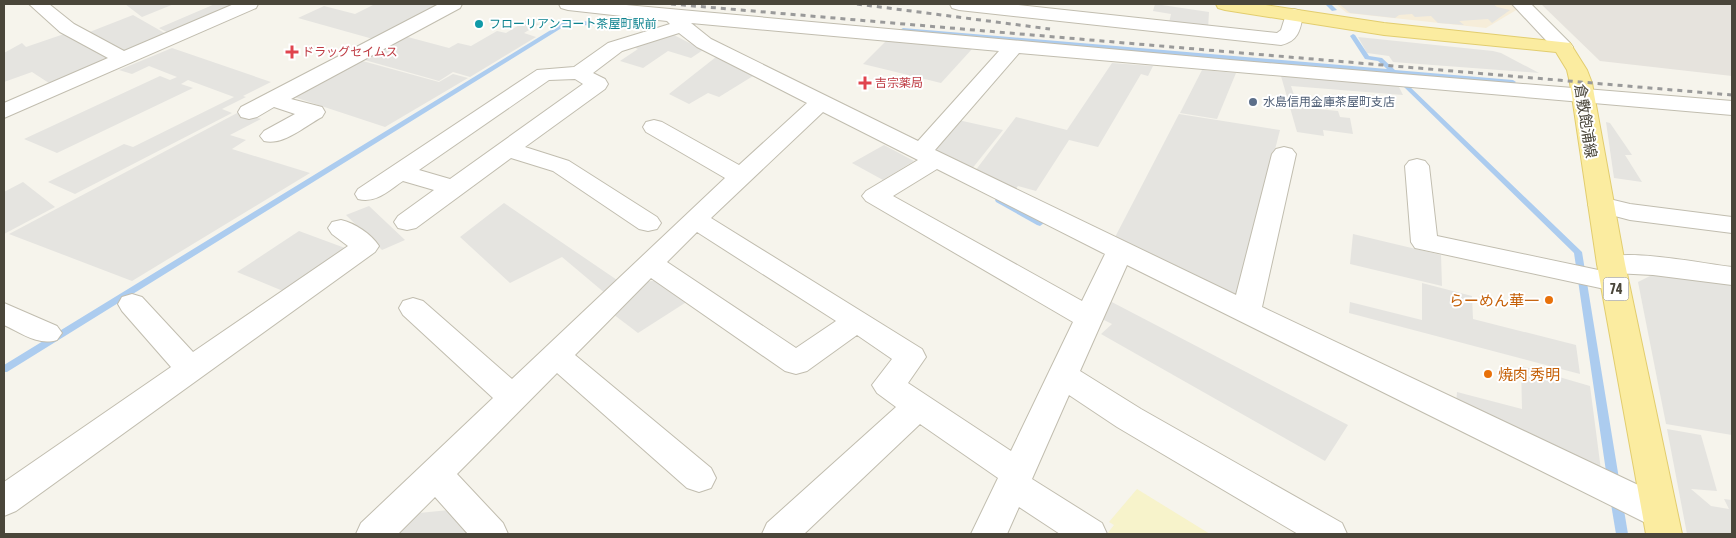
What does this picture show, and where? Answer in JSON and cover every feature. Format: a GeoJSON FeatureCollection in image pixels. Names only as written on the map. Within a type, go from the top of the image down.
{"type":"FeatureCollection","features":[{"type":"Feature","properties":{"kind":"main road"},"geometry":{"type":"LineString","coordinates":[[1225,4],[1384,29],[1563,47]]}},
{"type":"Feature","properties":{"kind":"main road","name":"倉敷飽浦線"},"geometry":{"type":"LineString","coordinates":[[1563,47],[1577,70],[1583,94],[1601,205],[1598,274],[1661,523]]}},
{"type":"Feature","properties":{"kind":"street"},"geometry":{"type":"LineString","coordinates":[[38,4],[67,28],[124,59]]}},
{"type":"Feature","properties":{"kind":"street"},"geometry":{"type":"LineString","coordinates":[[4,111],[250,4]]}},
{"type":"Feature","properties":{"kind":"street"},"geometry":{"type":"LineString","coordinates":[[249,112],[453,4]]}},
{"type":"Feature","properties":{"kind":"street"},"geometry":{"type":"LineString","coordinates":[[568,4],[677,21],[1015,45],[1230,66],[1583,94],[1732,108]]}},
{"type":"Feature","properties":{"kind":"street"},"geometry":{"type":"LineString","coordinates":[[959,4],[1063,9],[1122,23],[1282,39],[1290,33],[1294,15]]}},
{"type":"Feature","properties":{"kind":"street"},"geometry":{"type":"LineString","coordinates":[[1522,4],[1563,47]]}},
{"type":"Feature","properties":{"kind":"street"},"geometry":{"type":"LineString","coordinates":[[578,73],[615,47],[677,21]]}},
{"type":"Feature","properties":{"kind":"street"},"geometry":{"type":"LineString","coordinates":[[677,21],[689,33],[704,43],[818,105],[929,156],[1120,251],[1614,490],[1661,523]]}},
{"type":"Feature","properties":{"kind":"street"},"geometry":{"type":"LineString","coordinates":[[1015,45],[929,156],[875,196],[1089,318]]}},
{"type":"Feature","properties":{"kind":"street"},"geometry":{"type":"LineString","coordinates":[[367,194],[544,74],[578,73],[597,84],[407,222]]}},
{"type":"Feature","properties":{"kind":"street"},"geometry":{"type":"LineString","coordinates":[[272,100],[314,112],[272,136]]}},
{"type":"Feature","properties":{"kind":"street"},"geometry":{"type":"LineString","coordinates":[[374,534],[695,219],[818,105]]}},
{"type":"Feature","properties":{"kind":"street"},"geometry":{"type":"LineString","coordinates":[[654,126],[740,176]]}},
{"type":"Feature","properties":{"kind":"street"},"geometry":{"type":"LineString","coordinates":[[506,149],[561,166],[648,223]]}},
{"type":"Feature","properties":{"kind":"street"},"geometry":{"type":"LineString","coordinates":[[1246,312],[1284,154]]}},
{"type":"Feature","properties":{"kind":"street"},"geometry":{"type":"LineString","coordinates":[[1417,166],[1424,242],[1598,274],[1653,266],[1732,276]]}},
{"type":"Feature","properties":{"kind":"street"},"geometry":{"type":"LineString","coordinates":[[400,172],[454,188]]}},
{"type":"Feature","properties":{"kind":"street"},"geometry":{"type":"LineString","coordinates":[[1601,205],[1630,212],[1732,225]]}},
{"type":"Feature","properties":{"kind":"street"},"geometry":{"type":"LineString","coordinates":[[695,219],[911,357],[888,385],[1009,471],[1089,534]]}},
{"type":"Feature","properties":{"kind":"street"},"geometry":{"type":"LineString","coordinates":[[4,501],[190,368],[366,246],[341,228]]}},
{"type":"Feature","properties":{"kind":"street"},"geometry":{"type":"LineString","coordinates":[[989,534],[1009,471],[1063,374],[1120,251]]}},
{"type":"Feature","properties":{"kind":"street"},"geometry":{"type":"LineString","coordinates":[[650,264],[796,363],[857,321]]}},
{"type":"Feature","properties":{"kind":"street"},"geometry":{"type":"LineString","coordinates":[[132,304],[190,368]]}},
{"type":"Feature","properties":{"kind":"street"},"geometry":{"type":"LineString","coordinates":[[413,308],[512,397]]}},
{"type":"Feature","properties":{"kind":"street"},"geometry":{"type":"LineString","coordinates":[[4,313],[48,333]]}},
{"type":"Feature","properties":{"kind":"street"},"geometry":{"type":"LineString","coordinates":[[556,355],[699,478]]}},
{"type":"Feature","properties":{"kind":"street"},"geometry":{"type":"LineString","coordinates":[[1063,374],[1129,418],[1329,534]]}},
{"type":"Feature","properties":{"kind":"street"},"geometry":{"type":"LineString","coordinates":[[780,534],[918,406]]}},
{"type":"Feature","properties":{"kind":"street"},"geometry":{"type":"LineString","coordinates":[[435,473],[490,534]]}},
{"type":"Feature","properties":{"kind":"shaded area"},"geometry":{"type":"Polygon","coordinates":[[[125,4],[174,4],[142,17],[125,4]]]}},
{"type":"Feature","properties":{"kind":"shaded area"},"geometry":{"type":"Polygon","coordinates":[[[215,4],[241,4],[170,34],[159,28],[215,4]]]}},
{"type":"Feature","properties":{"kind":"shaded area"},"geometry":{"type":"Polygon","coordinates":[[[375,4],[440,4],[373,39],[298,18],[324,6],[355,14],[375,4]]]}},
{"type":"Feature","properties":{"kind":"shaded area"},"geometry":{"type":"Polygon","coordinates":[[[1155,4],[1209,12],[1208,29],[1169,23],[1171,14],[1153,11],[1155,4]]]}},
{"type":"Feature","properties":{"kind":"shaded area"},"geometry":{"type":"Polygon","coordinates":[[[1336,4],[1512,4],[1518,9],[1486,28],[1347,13],[1336,4]]]}},
{"type":"Feature","properties":{"kind":"shaded area"},"geometry":{"type":"Polygon","coordinates":[[[1339,4],[1493,4],[1510,10],[1492,23],[1488,19],[1459,21],[1464,25],[1438,23],[1431,16],[1415,17],[1412,14],[1399,15],[1395,18],[1350,13],[1339,4]]]}},
{"type":"Feature","properties":{"kind":"shaded area"},"geometry":{"type":"Polygon","coordinates":[[[1541,4],[1732,4],[1732,76],[1600,61],[1541,4]]]}},
{"type":"Feature","properties":{"kind":"shaded area"},"geometry":{"type":"Polygon","coordinates":[[[133,15],[168,35],[131,50],[121,51],[87,33],[133,15]]]}},
{"type":"Feature","properties":{"kind":"shaded area"},"geometry":{"type":"Polygon","coordinates":[[[526,21],[539,24],[524,33],[536,37],[470,77],[453,72],[439,81],[361,59],[404,36],[449,48],[458,43],[471,46],[497,31],[506,33],[526,21]]]}},
{"type":"Feature","properties":{"kind":"shaded area"},"geometry":{"type":"Polygon","coordinates":[[[64,34],[111,59],[52,85],[32,72],[4,82],[4,53],[22,43],[26,47],[64,34]]]}},
{"type":"Feature","properties":{"kind":"shaded area"},"geometry":{"type":"Polygon","coordinates":[[[674,35],[703,50],[691,58],[668,51],[643,68],[620,61],[638,49],[631,46],[674,35]]]}},
{"type":"Feature","properties":{"kind":"shaded area"},"geometry":{"type":"Polygon","coordinates":[[[1358,37],[1493,51],[1501,53],[1539,73],[1393,62],[1389,56],[1367,53],[1358,37]]]}},
{"type":"Feature","properties":{"kind":"shaded area"},"geometry":{"type":"Polygon","coordinates":[[[886,41],[972,49],[941,83],[863,64],[886,41]]]}},
{"type":"Feature","properties":{"kind":"shaded area"},"geometry":{"type":"Polygon","coordinates":[[[172,48],[271,82],[222,109],[232,113],[75,194],[48,182],[124,144],[133,147],[234,97],[188,80],[181,84],[193,88],[57,153],[24,139],[160,76],[170,80],[177,77],[149,66],[132,74],[119,70],[172,48]]]}},
{"type":"Feature","properties":{"kind":"shaded area"},"geometry":{"type":"Polygon","coordinates":[[[716,57],[753,76],[719,97],[708,93],[689,104],[669,94],[716,57]]]}},
{"type":"Feature","properties":{"kind":"shaded area"},"geometry":{"type":"Polygon","coordinates":[[[359,60],[439,82],[453,74],[468,78],[385,127],[291,96],[359,60]]]}},
{"type":"Feature","properties":{"kind":"shaded area"},"geometry":{"type":"Polygon","coordinates":[[[1112,63],[1153,66],[1148,76],[1141,74],[1098,147],[1069,140],[1036,191],[1018,186],[1014,191],[975,171],[1016,117],[1067,130],[1112,63]]]}},
{"type":"Feature","properties":{"kind":"shaded area"},"geometry":{"type":"Polygon","coordinates":[[[1202,70],[1236,73],[1217,119],[1180,113],[1202,70]]]}},
{"type":"Feature","properties":{"kind":"shaded area"},"geometry":{"type":"Polygon","coordinates":[[[1281,76],[1398,85],[1403,95],[1291,86],[1298,107],[1338,111],[1340,117],[1350,118],[1353,134],[1323,130],[1324,136],[1297,132],[1281,76]]]}},
{"type":"Feature","properties":{"kind":"shaded area"},"geometry":{"type":"Polygon","coordinates":[[[239,112],[261,119],[230,135],[246,140],[232,149],[310,173],[132,281],[9,234],[239,112]]]}},
{"type":"Feature","properties":{"kind":"shaded area"},"geometry":{"type":"Polygon","coordinates":[[[1179,114],[1280,130],[1237,298],[1113,241],[1179,114]]]}},
{"type":"Feature","properties":{"kind":"shaded area"},"geometry":{"type":"Polygon","coordinates":[[[958,120],[1003,130],[971,170],[936,152],[936,145],[958,120]]]}},
{"type":"Feature","properties":{"kind":"shaded area"},"geometry":{"type":"Polygon","coordinates":[[[1606,122],[1610,123],[1632,155],[1625,155],[1642,182],[1614,178],[1606,122]]]}},
{"type":"Feature","properties":{"kind":"shaded area"},"geometry":{"type":"Polygon","coordinates":[[[884,145],[914,161],[883,180],[852,163],[884,145]]]}},
{"type":"Feature","properties":{"kind":"shaded area"},"geometry":{"type":"Polygon","coordinates":[[[23,182],[55,207],[4,234],[4,192],[23,182]]]}},
{"type":"Feature","properties":{"kind":"shaded area"},"geometry":{"type":"Polygon","coordinates":[[[504,203],[620,282],[606,294],[562,257],[510,283],[460,237],[504,203]]]}},
{"type":"Feature","properties":{"kind":"shaded area"},"geometry":{"type":"Polygon","coordinates":[[[369,206],[405,240],[382,250],[346,215],[369,206]]]}},
{"type":"Feature","properties":{"kind":"shaded area"},"geometry":{"type":"Polygon","coordinates":[[[299,231],[345,248],[283,291],[237,272],[299,231]]]}},
{"type":"Feature","properties":{"kind":"shaded area"},"geometry":{"type":"Polygon","coordinates":[[[1353,234],[1441,255],[1442,286],[1350,264],[1353,234]]]}},
{"type":"Feature","properties":{"kind":"shaded area"},"geometry":{"type":"Polygon","coordinates":[[[1658,272],[1732,282],[1732,435],[1666,424],[1638,282],[1658,272]]]}},
{"type":"Feature","properties":{"kind":"shaded area"},"geometry":{"type":"Polygon","coordinates":[[[658,280],[688,301],[638,333],[613,314],[645,282],[658,280]]]}},
{"type":"Feature","properties":{"kind":"shaded area"},"geometry":{"type":"Polygon","coordinates":[[[1422,283],[1472,296],[1473,319],[1576,345],[1580,374],[1349,313],[1350,302],[1422,320],[1422,283]]]}},
{"type":"Feature","properties":{"kind":"shaded area"},"geometry":{"type":"Polygon","coordinates":[[[1106,299],[1348,425],[1325,461],[1101,334],[1112,324],[1098,317],[1106,299]]]}},
{"type":"Feature","properties":{"kind":"shaded area"},"geometry":{"type":"Polygon","coordinates":[[[1521,366],[1590,386],[1601,470],[1456,404],[1457,392],[1522,409],[1521,366]]]}},
{"type":"Feature","properties":{"kind":"shaded area"},"geometry":{"type":"Polygon","coordinates":[[[1667,429],[1701,435],[1717,491],[1691,489],[1711,506],[1729,509],[1724,499],[1732,500],[1732,534],[1687,534],[1667,429]]]}},
{"type":"Feature","properties":{"kind":"shaded area"},"geometry":{"type":"Polygon","coordinates":[[[449,510],[471,534],[397,534],[419,513],[449,510]]]}},
{"type":"Feature","properties":{"kind":"sand"},"geometry":{"type":"Polygon","coordinates":[[[1137,489],[1210,534],[1107,534],[1114,525],[1109,522],[1137,489]]]}},
{"type":"Feature","properties":{"kind":"waterway"},"geometry":{"type":"LineString","coordinates":[[1328,4],[1334,10]]}},
{"type":"Feature","properties":{"kind":"waterway"},"geometry":{"type":"LineString","coordinates":[[4,369],[567,22],[653,28]]}},
{"type":"Feature","properties":{"kind":"waterway"},"geometry":{"type":"LineString","coordinates":[[903,30],[1393,72]]}},
{"type":"Feature","properties":{"kind":"waterway"},"geometry":{"type":"LineString","coordinates":[[1353,36],[1367,58],[1380,59],[1393,72]]}},
{"type":"Feature","properties":{"kind":"waterway"},"geometry":{"type":"LineString","coordinates":[[1393,72],[1513,82]]}},
{"type":"Feature","properties":{"kind":"waterway"},"geometry":{"type":"LineString","coordinates":[[1406,86],[1578,252],[1614,485]]}},
{"type":"Feature","properties":{"kind":"waterway"},"geometry":{"type":"LineString","coordinates":[[999,200],[1040,223]]}},
{"type":"Feature","properties":{"kind":"waterway"},"geometry":{"type":"LineString","coordinates":[[1616,498],[1622,534]]}},
{"type":"Feature","properties":{"kind":"railway"},"geometry":{"type":"LineString","coordinates":[[671,4],[1732,95]]}},
{"type":"Feature","properties":{"kind":"railway"},"geometry":{"type":"LineString","coordinates":[[857,4],[1050,29]]}},
{"type":"Feature","properties":{"kind":"place","name":"フローリアンコート茶屋町駅前"},"geometry":{"type":"Point","coordinates":[479,24]}},
{"type":"Feature","properties":{"kind":"place","name":"ドラッグセイムス"},"geometry":{"type":"Point","coordinates":[292,52]}},
{"type":"Feature","properties":{"kind":"place","name":"吉宗薬局"},"geometry":{"type":"Point","coordinates":[865,83]}},
{"type":"Feature","properties":{"kind":"place","name":"水島信用金庫茶屋町支店"},"geometry":{"type":"Point","coordinates":[1253,102]}},
{"type":"Feature","properties":{"kind":"place","name":"らーめん華一"},"geometry":{"type":"Point","coordinates":[1549,300]}},
{"type":"Feature","properties":{"kind":"place","name":"焼肉 秀明"},"geometry":{"type":"Point","coordinates":[1488,374]}}]}
